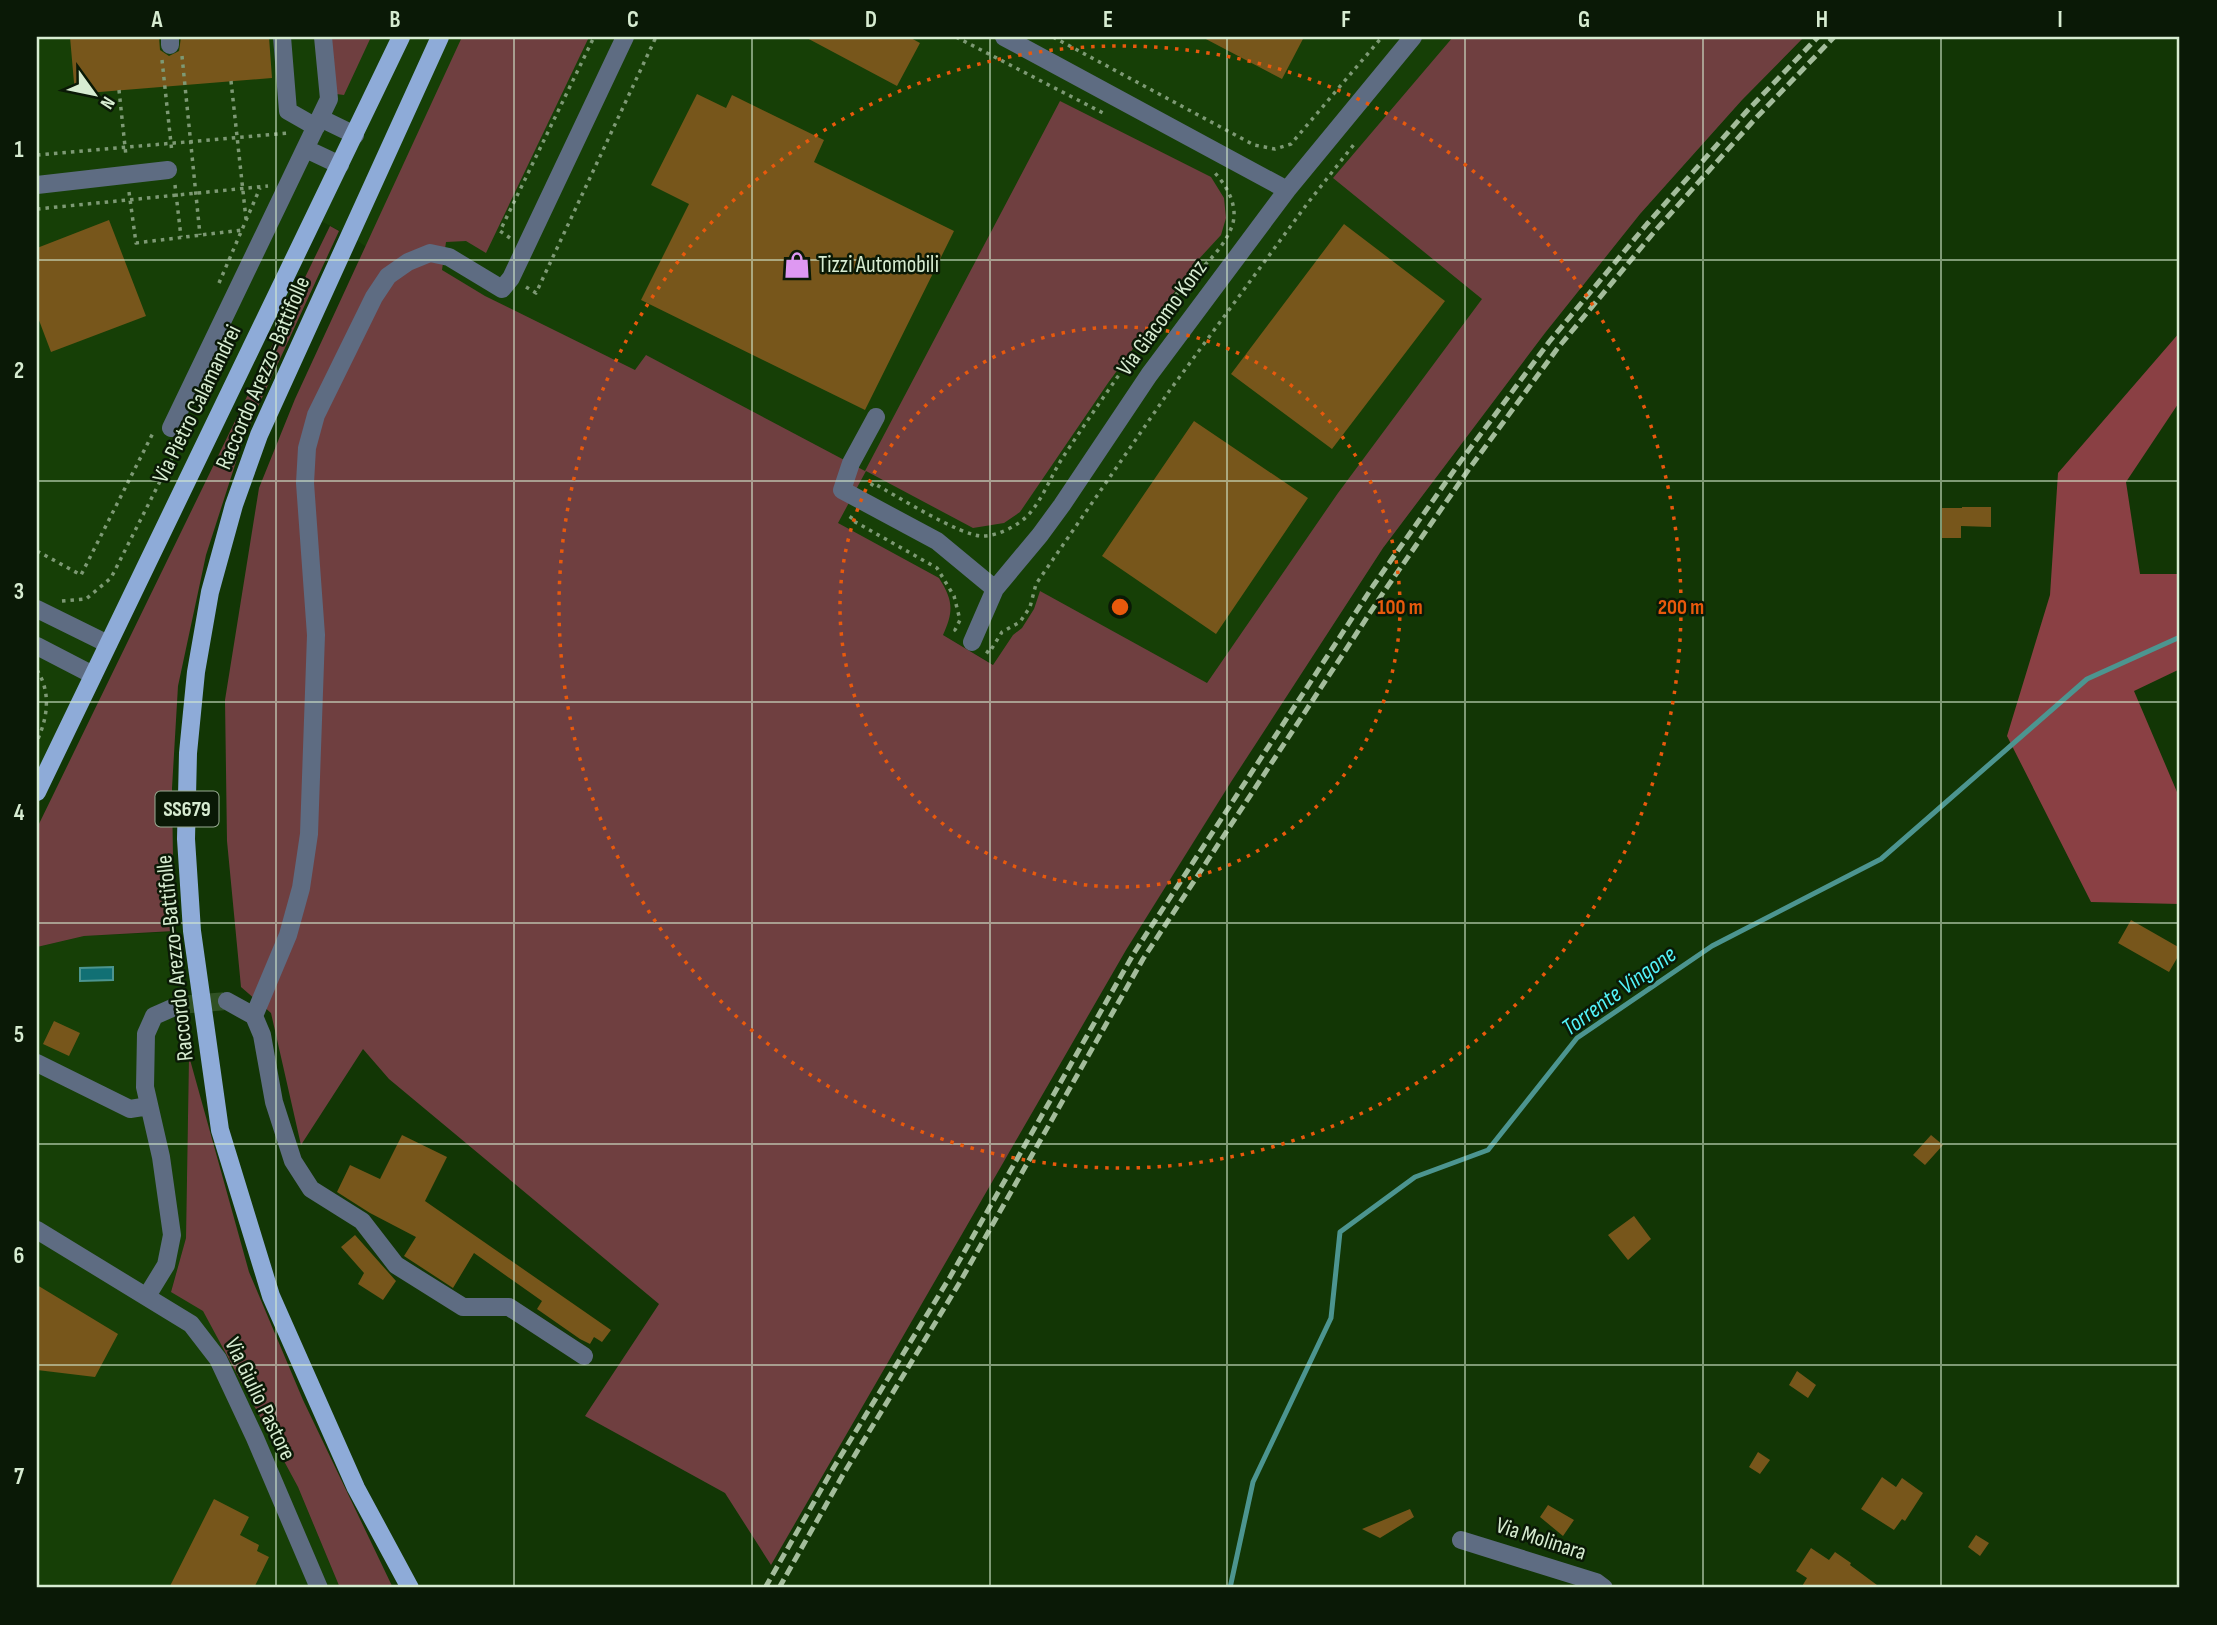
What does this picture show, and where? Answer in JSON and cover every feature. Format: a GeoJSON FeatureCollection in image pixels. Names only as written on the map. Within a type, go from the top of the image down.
{"type":"FeatureCollection","features":[{"type":"Feature","properties":{"kind":"main road","name":"Via Pietro Calamandrei"},"geometry":{"type":"LineString","coordinates":[[37,792],[401,37]]}},
{"type":"Feature","properties":{"kind":"main road","name":"Raccordo Arezzo-Battifolle"},"geometry":{"type":"LineString","coordinates":[[410,1588],[356,1488],[271,1296],[220,1130],[192,930],[186,839],[188,753],[196,672],[210,592],[234,505],[259,435],[440,37]]}},
{"type":"Feature","properties":{"kind":"street"},"geometry":{"type":"LineString","coordinates":[[282,37],[288,110],[355,135]]}},
{"type":"Feature","properties":{"kind":"street"},"geometry":{"type":"LineString","coordinates":[[172,428],[329,99],[323,37]]}},
{"type":"Feature","properties":{"kind":"street"},"geometry":{"type":"LineString","coordinates":[[254,1016],[288,934],[301,888],[309,834],[316,635],[305,483],[307,449],[316,415],[374,297],[388,276],[408,262],[430,253],[449,257],[502,289],[517,266],[625,37]]}},
{"type":"Feature","properties":{"kind":"street"},"geometry":{"type":"LineString","coordinates":[[1004,37],[1286,190]]}},
{"type":"Feature","properties":{"kind":"street","name":"Via Giacomo Konz"},"geometry":{"type":"LineString","coordinates":[[972,642],[995,589],[1048,525],[1149,375],[1286,190],[1413,37]]}},
{"type":"Feature","properties":{"kind":"street"},"geometry":{"type":"LineString","coordinates":[[306,149],[340,165]]}},
{"type":"Feature","properties":{"kind":"street"},"geometry":{"type":"LineString","coordinates":[[37,184],[167,170]]}},
{"type":"Feature","properties":{"kind":"street"},"geometry":{"type":"LineString","coordinates":[[876,417],[851,463],[842,490],[937,541],[995,589]]}},
{"type":"Feature","properties":{"kind":"street"},"geometry":{"type":"LineString","coordinates":[[37,609],[108,644]]}},
{"type":"Feature","properties":{"kind":"street"},"geometry":{"type":"LineString","coordinates":[[37,646],[93,675]]}},
{"type":"Feature","properties":{"kind":"street"},"geometry":{"type":"LineString","coordinates":[[227,1001],[254,1016],[262,1035],[274,1102],[293,1161],[311,1189],[362,1222],[396,1265],[463,1307],[509,1307],[584,1356]]}},
{"type":"Feature","properties":{"kind":"street"},"geometry":{"type":"LineString","coordinates":[[147,1296],[166,1265],[172,1235],[161,1157],[145,1087],[146,1034],[154,1016],[179,1004]]}},
{"type":"Feature","properties":{"kind":"street"},"geometry":{"type":"LineString","coordinates":[[37,1063],[130,1109],[149,1106]]}},
{"type":"Feature","properties":{"kind":"street","name":"Via Giulio Pastore"},"geometry":{"type":"LineString","coordinates":[[37,1230],[191,1324],[218,1359],[319,1588]]}},
{"type":"Feature","properties":{"kind":"street","name":"Via Molinara"},"geometry":{"type":"LineString","coordinates":[[1461,1540],[1596,1582],[1604,1588]]}},
{"type":"Feature","properties":{"kind":"path"},"geometry":{"type":"LineString","coordinates":[[594,166],[656,37]]}},
{"type":"Feature","properties":{"kind":"path"},"geometry":{"type":"LineString","coordinates":[[956,37],[1114,119]]}},
{"type":"Feature","properties":{"kind":"path"},"geometry":{"type":"LineString","coordinates":[[1053,37],[1254,145],[1275,149],[1291,144],[1382,37]]}},
{"type":"Feature","properties":{"kind":"path"},"geometry":{"type":"LineString","coordinates":[[174,42],[200,234]]}},
{"type":"Feature","properties":{"kind":"path"},"geometry":{"type":"LineString","coordinates":[[231,81],[246,220]]}},
{"type":"Feature","properties":{"kind":"path"},"geometry":{"type":"LineString","coordinates":[[119,90],[136,243],[242,230]]}},
{"type":"Feature","properties":{"kind":"path"},"geometry":{"type":"LineString","coordinates":[[37,155],[291,133]]}},
{"type":"Feature","properties":{"kind":"path"},"geometry":{"type":"LineString","coordinates":[[1206,168],[1215,172],[1226,186],[1233,206],[1233,224],[1223,241],[1177,295],[1114,382],[1065,454],[1043,495],[1028,516],[1006,530],[983,537],[962,531],[873,483],[850,519],[937,568],[954,596],[960,620],[955,630],[989,653],[1002,632],[1020,622],[1030,607],[1036,584],[1163,400],[1307,204],[1356,143]]}},
{"type":"Feature","properties":{"kind":"path"},"geometry":{"type":"LineString","coordinates":[[37,209],[274,186]]}},
{"type":"Feature","properties":{"kind":"path"},"geometry":{"type":"LineString","coordinates":[[37,551],[81,575]]}},
{"type":"Feature","properties":{"kind":"path"},"geometry":{"type":"LineString","coordinates":[[37,670],[45,683],[47,708],[37,741]]}},
{"type":"Feature","properties":{"kind":"shaded area"},"geometry":{"type":"Polygon","coordinates":[[[37,37],[1804,37],[1742,100],[1640,214],[1545,333],[1383,548],[1230,782],[994,665],[943,635],[350,236],[315,218],[37,792],[37,37]]]}},
{"type":"Feature","properties":{"kind":"shaded area"},"geometry":{"type":"Polygon","coordinates":[[[329,37],[371,37],[344,95],[336,94],[329,37]]]}},
{"type":"Feature","properties":{"kind":"shaded area"},"geometry":{"type":"Polygon","coordinates":[[[462,37],[589,37],[486,253],[466,241],[446,242],[442,270],[485,296],[635,370],[646,355],[865,471],[1060,101],[1211,177],[1224,198],[1226,218],[1221,235],[1197,261],[1108,383],[1020,512],[1004,523],[973,528],[866,471],[838,523],[939,578],[950,606],[943,635],[993,665],[1013,635],[1022,628],[1034,609],[1040,591],[1207,683],[1338,493],[1482,299],[1333,178],[1453,37],[1804,37],[1742,100],[1640,214],[1545,333],[1383,548],[1126,950],[771,1565],[725,1493],[585,1416],[659,1304],[389,1079],[363,1049],[301,1145],[271,1013],[241,987],[227,841],[225,700],[259,488],[295,399],[462,37]]]}},
{"type":"Feature","properties":{"kind":"shaded area"},"geometry":{"type":"Polygon","coordinates":[[[330,226],[339,231],[244,437],[206,555],[178,686],[172,788],[174,931],[84,936],[37,947],[37,828],[330,226]]]}},
{"type":"Feature","properties":{"kind":"shaded area"},"geometry":{"type":"Polygon","coordinates":[[[2180,332],[2180,401],[2126,482],[2140,574],[2180,574],[2180,669],[2134,691],[2180,799],[2180,904],[2091,902],[2007,736],[2050,595],[2058,473],[2180,332]]]}},
{"type":"Feature","properties":{"kind":"shaded area"},"geometry":{"type":"Polygon","coordinates":[[[174,932],[189,1056],[186,1238],[171,1291],[203,1310],[298,1487],[340,1588],[37,1588],[37,947],[84,936],[174,932]]]}},
{"type":"Feature","properties":{"kind":"shaded area"},"geometry":{"type":"Polygon","coordinates":[[[189,1056],[249,1272],[303,1400],[393,1588],[340,1588],[298,1487],[203,1311],[171,1292],[186,1238],[189,1056]]]}},
{"type":"Feature","properties":{"kind":"water"},"geometry":{"type":"Polygon","coordinates":[[[113,967],[113,980],[80,981],[80,968],[113,967]]]}},
{"type":"Feature","properties":{"kind":"building"},"geometry":{"type":"Polygon","coordinates":[[[70,37],[159,37],[160,50],[169,56],[179,51],[181,37],[269,37],[272,78],[75,94],[70,37]]]}},
{"type":"Feature","properties":{"kind":"building"},"geometry":{"type":"Polygon","coordinates":[[[805,37],[909,37],[920,43],[897,86],[805,37]]]}},
{"type":"Feature","properties":{"kind":"building"},"geometry":{"type":"Polygon","coordinates":[[[1202,37],[1304,37],[1282,79],[1202,37]]]}},
{"type":"Feature","properties":{"kind":"building","name":"Tizzi Automobili"},"geometry":{"type":"Polygon","coordinates":[[[697,94],[726,108],[732,95],[824,140],[814,162],[954,231],[865,410],[641,300],[689,204],[651,185],[697,94]]]}},
{"type":"Feature","properties":{"kind":"building"},"geometry":{"type":"Polygon","coordinates":[[[109,220],[146,316],[51,352],[37,315],[37,248],[109,220]]]}},
{"type":"Feature","properties":{"kind":"building"},"geometry":{"type":"Polygon","coordinates":[[[1344,224],[1445,301],[1332,449],[1231,374],[1344,224]]]}},
{"type":"Feature","properties":{"kind":"building"},"geometry":{"type":"Polygon","coordinates":[[[1194,421],[1308,498],[1216,634],[1102,556],[1194,421]]]}},
{"type":"Feature","properties":{"kind":"building"},"geometry":{"type":"Polygon","coordinates":[[[1991,507],[1991,527],[1961,526],[1961,538],[1942,538],[1942,508],[1991,507]]]}},
{"type":"Feature","properties":{"kind":"building"},"geometry":{"type":"Polygon","coordinates":[[[2131,920],[2180,948],[2169,972],[2118,943],[2131,920]]]}},
{"type":"Feature","properties":{"kind":"building"},"geometry":{"type":"Polygon","coordinates":[[[54,1021],[80,1033],[69,1056],[43,1044],[54,1021]]]}},
{"type":"Feature","properties":{"kind":"building"},"geometry":{"type":"Polygon","coordinates":[[[402,1135],[447,1157],[425,1201],[611,1330],[602,1342],[594,1337],[590,1344],[580,1339],[537,1309],[542,1301],[474,1253],[453,1288],[404,1256],[416,1237],[337,1192],[350,1165],[380,1179],[402,1135]]]}},
{"type":"Feature","properties":{"kind":"building"},"geometry":{"type":"Polygon","coordinates":[[[1931,1135],[1943,1145],[1925,1165],[1913,1155],[1931,1135]]]}},
{"type":"Feature","properties":{"kind":"building"},"geometry":{"type":"Polygon","coordinates":[[[1634,1216],[1651,1239],[1628,1260],[1608,1235],[1634,1216]]]}},
{"type":"Feature","properties":{"kind":"building"},"geometry":{"type":"Polygon","coordinates":[[[355,1235],[396,1281],[383,1300],[358,1284],[364,1273],[341,1247],[355,1235]]]}},
{"type":"Feature","properties":{"kind":"building"},"geometry":{"type":"Polygon","coordinates":[[[37,1285],[118,1334],[95,1377],[37,1370],[37,1285]]]}},
{"type":"Feature","properties":{"kind":"building"},"geometry":{"type":"Polygon","coordinates":[[[1797,1371],[1816,1385],[1808,1398],[1789,1385],[1797,1371]]]}},
{"type":"Feature","properties":{"kind":"building"},"geometry":{"type":"Polygon","coordinates":[[[1758,1452],[1770,1460],[1760,1474],[1749,1467],[1758,1452]]]}},
{"type":"Feature","properties":{"kind":"building"},"geometry":{"type":"Polygon","coordinates":[[[1882,1477],[1896,1487],[1902,1478],[1923,1493],[1905,1521],[1902,1519],[1894,1530],[1861,1509],[1882,1477]]]}},
{"type":"Feature","properties":{"kind":"building"},"geometry":{"type":"Polygon","coordinates":[[[214,1499],[249,1517],[240,1535],[259,1545],[257,1551],[269,1557],[254,1588],[169,1588],[214,1499]]]}},
{"type":"Feature","properties":{"kind":"building"},"geometry":{"type":"Polygon","coordinates":[[[1548,1505],[1574,1520],[1563,1536],[1540,1517],[1548,1505]]]}},
{"type":"Feature","properties":{"kind":"building"},"geometry":{"type":"Polygon","coordinates":[[[1410,1509],[1414,1517],[1380,1538],[1362,1529],[1410,1509]]]}},
{"type":"Feature","properties":{"kind":"building"},"geometry":{"type":"Polygon","coordinates":[[[1976,1535],[1989,1543],[1980,1556],[1968,1547],[1976,1535]]]}},
{"type":"Feature","properties":{"kind":"building"},"geometry":{"type":"Polygon","coordinates":[[[1811,1548],[1829,1560],[1835,1552],[1881,1588],[1801,1588],[1807,1578],[1796,1571],[1811,1548]]]}},
{"type":"Feature","properties":{"kind":"waterway","name":"Torrente Vingone"},"geometry":{"type":"LineString","coordinates":[[1230,1588],[1253,1482],[1331,1318],[1340,1232],[1415,1177],[1488,1150],[1577,1038],[1712,946],[1881,859],[2087,679],[2180,637]]}},
{"type":"Feature","properties":{"kind":"tunnel"},"geometry":{"type":"LineString","coordinates":[[179,1005],[227,1001]]}},
{"type":"Feature","properties":{"kind":"railway"},"geometry":{"type":"LineString","coordinates":[[765,1588],[834,1467],[950,1277],[1134,953],[1373,586],[1549,342],[1647,224],[1747,111],[1818,37]]}},
{"type":"Feature","properties":{"kind":"railway"},"geometry":{"type":"LineString","coordinates":[[779,1588],[844,1473],[960,1282],[1143,959],[1383,593],[1557,349],[1655,231],[1755,119],[1834,37]]}},
{"type":"Feature","properties":{"kind":"place","name":"Tizzi Automobili"},"geometry":{"type":"Point","coordinates":[797,265]}}]}
